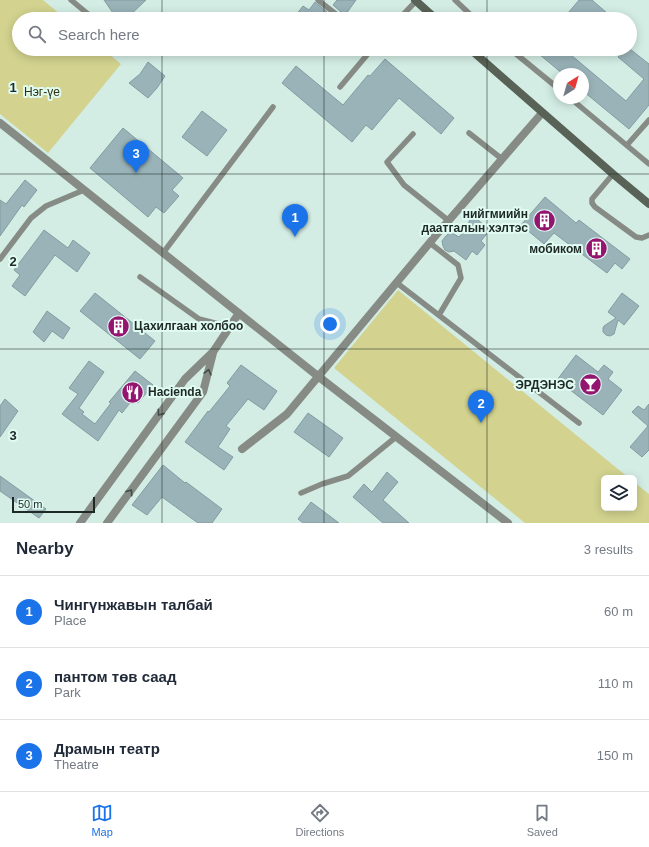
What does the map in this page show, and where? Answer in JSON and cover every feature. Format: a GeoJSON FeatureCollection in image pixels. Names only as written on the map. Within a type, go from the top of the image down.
{"type":"FeatureCollection","features":[{"type":"Feature","properties":{"kind":"street"},"geometry":{"type":"LineString","coordinates":[[416,0],[429,12]]}},
{"type":"Feature","properties":{"kind":"street"},"geometry":{"type":"LineString","coordinates":[[478,56],[649,204]]}},
{"type":"Feature","properties":{"kind":"street"},"geometry":{"type":"LineString","coordinates":[[242,450],[287,414],[542,112]]}},
{"type":"Feature","properties":{"kind":"street"},"geometry":{"type":"LineString","coordinates":[[0,123],[319,377],[508,523]]}},
{"type":"Feature","properties":{"kind":"street"},"geometry":{"type":"LineString","coordinates":[[80,523],[185,379],[213,352],[239,313]]}},
{"type":"Feature","properties":{"kind":"street"},"geometry":{"type":"LineString","coordinates":[[110,522],[203,392],[213,352]]}},
{"type":"Feature","properties":{"kind":"lane"},"geometry":{"type":"LineString","coordinates":[[71,0],[86,12]]}},
{"type":"Feature","properties":{"kind":"lane"},"geometry":{"type":"LineString","coordinates":[[318,0],[333,12]]}},
{"type":"Feature","properties":{"kind":"lane"},"geometry":{"type":"LineString","coordinates":[[405,12],[416,0]]}},
{"type":"Feature","properties":{"kind":"lane"},"geometry":{"type":"LineString","coordinates":[[455,0],[468,12]]}},
{"type":"Feature","properties":{"kind":"lane"},"geometry":{"type":"LineString","coordinates":[[340,87],[366,56]]}},
{"type":"Feature","properties":{"kind":"lane"},"geometry":{"type":"LineString","coordinates":[[519,56],[553,84]]}},
{"type":"Feature","properties":{"kind":"lane"},"geometry":{"type":"LineString","coordinates":[[577,104],[649,164]]}},
{"type":"Feature","properties":{"kind":"lane"},"geometry":{"type":"LineString","coordinates":[[163,253],[273,107]]}},
{"type":"Feature","properties":{"kind":"lane"},"geometry":{"type":"LineString","coordinates":[[627,145],[649,120]]}},
{"type":"Feature","properties":{"kind":"lane"},"geometry":{"type":"LineString","coordinates":[[469,133],[502,159]]}},
{"type":"Feature","properties":{"kind":"lane"},"geometry":{"type":"LineString","coordinates":[[413,134],[386,162],[404,186],[449,221]]}},
{"type":"Feature","properties":{"kind":"lane"},"geometry":{"type":"LineString","coordinates":[[613,174],[592,199],[592,203],[595,207],[636,237],[642,238],[649,235]]}},
{"type":"Feature","properties":{"kind":"lane"},"geometry":{"type":"LineString","coordinates":[[0,259],[30,218],[46,206],[84,190]]}},
{"type":"Feature","properties":{"kind":"lane"},"geometry":{"type":"LineString","coordinates":[[430,243],[458,264],[461,278],[439,315]]}},
{"type":"Feature","properties":{"kind":"lane"},"geometry":{"type":"LineString","coordinates":[[140,277],[199,319],[230,327]]}},
{"type":"Feature","properties":{"kind":"lane"},"geometry":{"type":"LineString","coordinates":[[397,283],[579,423]]}},
{"type":"Feature","properties":{"kind":"lane"},"geometry":{"type":"LineString","coordinates":[[301,493],[322,484],[348,476],[396,437]]}},
{"type":"Feature","properties":{"kind":"green space","name":"Нэг-үе"},"geometry":{"type":"Polygon","coordinates":[[[0,0],[43,0],[58,12],[12,12],[12,56],[111,56],[121,64],[48,153],[0,114],[0,0]]]}},
{"type":"Feature","properties":{"kind":"green space"},"geometry":{"type":"Polygon","coordinates":[[[398,290],[625,475],[601,475],[601,511],[637,511],[637,484],[649,494],[649,523],[525,523],[334,368],[398,290]]]}},
{"type":"Feature","properties":{"kind":"building"},"geometry":{"type":"Polygon","coordinates":[[[104,0],[146,0],[133,12],[112,12],[104,0]]]}},
{"type":"Feature","properties":{"kind":"building"},"geometry":{"type":"Polygon","coordinates":[[[337,0],[356,0],[347,12],[341,12],[333,5],[337,0]]]}},
{"type":"Feature","properties":{"kind":"building"},"geometry":{"type":"Polygon","coordinates":[[[579,0],[592,0],[606,12],[569,12],[579,0]]]}},
{"type":"Feature","properties":{"kind":"building"},"geometry":{"type":"Polygon","coordinates":[[[315,2],[327,12],[298,12],[303,6],[309,10],[315,2]]]}},
{"type":"Feature","properties":{"kind":"building"},"geometry":{"type":"Polygon","coordinates":[[[637,55],[649,64],[649,105],[629,129],[589,96],[589,70],[626,101],[644,79],[618,57],[637,56],[637,55]]]}},
{"type":"Feature","properties":{"kind":"building"},"geometry":{"type":"Polygon","coordinates":[[[541,56],[572,56],[587,68],[556,68],[541,56]]]}},
{"type":"Feature","properties":{"kind":"building"},"geometry":{"type":"Polygon","coordinates":[[[385,59],[454,118],[441,134],[399,98],[372,130],[366,125],[352,142],[282,83],[296,66],[343,105],[368,75],[370,76],[385,59]]]}},
{"type":"Feature","properties":{"kind":"building"},"geometry":{"type":"Polygon","coordinates":[[[148,62],[165,76],[148,98],[129,83],[140,74],[148,62]]]}},
{"type":"Feature","properties":{"kind":"building"},"geometry":{"type":"Polygon","coordinates":[[[202,111],[227,130],[207,156],[182,137],[202,111]]]}},
{"type":"Feature","properties":{"kind":"building"},"geometry":{"type":"Polygon","coordinates":[[[123,128],[183,178],[172,190],[179,196],[164,213],[156,207],[148,217],[90,168],[123,128]]]}},
{"type":"Feature","properties":{"kind":"building"},"geometry":{"type":"Polygon","coordinates":[[[25,180],[37,190],[24,207],[22,205],[0,236],[0,200],[6,204],[25,180]]]}},
{"type":"Feature","properties":{"kind":"building"},"geometry":{"type":"Polygon","coordinates":[[[545,197],[576,223],[579,220],[630,259],[622,269],[615,263],[607,273],[554,233],[544,244],[521,225],[545,197]]]}},
{"type":"Feature","properties":{"kind":"building"},"geometry":{"type":"Polygon","coordinates":[[[472,215],[490,230],[481,241],[485,245],[477,255],[472,251],[466,260],[454,251],[449,252],[445,250],[442,241],[449,233],[459,237],[466,229],[472,215]]]}},
{"type":"Feature","properties":{"kind":"building"},"geometry":{"type":"Polygon","coordinates":[[[44,230],[68,248],[73,240],[90,253],[77,272],[55,255],[25,296],[12,286],[20,275],[14,270],[44,230]]]}},
{"type":"Feature","properties":{"kind":"building","name":"Цахилгаан холбоо"},"geometry":{"type":"Polygon","coordinates":[[[95,293],[155,341],[140,359],[80,311],[95,293]]]}},
{"type":"Feature","properties":{"kind":"building"},"geometry":{"type":"Polygon","coordinates":[[[622,293],[639,306],[624,325],[618,320],[614,334],[610,336],[606,335],[603,332],[604,326],[616,318],[608,312],[622,293]]]}},
{"type":"Feature","properties":{"kind":"building"},"geometry":{"type":"Polygon","coordinates":[[[47,311],[70,328],[63,339],[52,331],[44,342],[33,332],[47,311]]]}},
{"type":"Feature","properties":{"kind":"building","name":"ЭРДЭНЭС"},"geometry":{"type":"Polygon","coordinates":[[[576,355],[598,372],[604,365],[613,372],[608,379],[622,390],[603,415],[557,380],[576,355]]]}},
{"type":"Feature","properties":{"kind":"building"},"geometry":{"type":"Polygon","coordinates":[[[89,361],[104,372],[79,408],[84,412],[82,414],[95,424],[111,403],[109,402],[135,371],[153,385],[138,403],[133,399],[122,413],[119,410],[98,441],[62,414],[78,394],[69,388],[89,361]]]}},
{"type":"Feature","properties":{"kind":"building"},"geometry":{"type":"Polygon","coordinates":[[[241,365],[277,391],[264,410],[248,399],[226,426],[230,429],[218,447],[233,457],[224,470],[185,442],[208,411],[209,412],[230,386],[227,383],[241,365]]]}},
{"type":"Feature","properties":{"kind":"building"},"geometry":{"type":"Polygon","coordinates":[[[5,399],[18,411],[0,437],[0,406],[5,399]]]}},
{"type":"Feature","properties":{"kind":"building"},"geometry":{"type":"Polygon","coordinates":[[[649,404],[649,450],[642,457],[630,447],[648,426],[632,412],[638,406],[644,410],[649,404]]]}},
{"type":"Feature","properties":{"kind":"building"},"geometry":{"type":"Polygon","coordinates":[[[308,413],[343,438],[329,457],[294,432],[308,413]]]}},
{"type":"Feature","properties":{"kind":"building"},"geometry":{"type":"Polygon","coordinates":[[[163,465],[185,483],[186,482],[222,509],[212,523],[198,523],[162,497],[147,515],[132,505],[163,465]]]}},
{"type":"Feature","properties":{"kind":"building"},"geometry":{"type":"Polygon","coordinates":[[[387,472],[398,482],[383,500],[409,523],[383,523],[353,497],[364,484],[372,492],[387,472]]]}},
{"type":"Feature","properties":{"kind":"building"},"geometry":{"type":"Polygon","coordinates":[[[0,476],[46,509],[39,518],[0,491],[0,476]]]}},
{"type":"Feature","properties":{"kind":"building"},"geometry":{"type":"Polygon","coordinates":[[[311,502],[339,523],[303,523],[298,519],[311,502]]]}},
{"type":"Feature","properties":{"kind":"place","name":"Драмын театр"},"geometry":{"type":"Point","coordinates":[136,173]}},
{"type":"Feature","properties":{"kind":"place","name":"нийгмиийн даатгалын хэлтэс"},"geometry":{"type":"Point","coordinates":[544,221]}},
{"type":"Feature","properties":{"kind":"place","name":"Чингүнжавын талбай"},"geometry":{"type":"Point","coordinates":[295,237]}},
{"type":"Feature","properties":{"kind":"place","name":"мобиком"},"geometry":{"type":"Point","coordinates":[597,249]}},
{"type":"Feature","properties":{"kind":"place","name":"Цахилгаан холбоо"},"geometry":{"type":"Point","coordinates":[118,326]}},
{"type":"Feature","properties":{"kind":"place","name":"ЭРДЭНЭС"},"geometry":{"type":"Point","coordinates":[590,385]}},
{"type":"Feature","properties":{"kind":"place","name":"Hacienda"},"geometry":{"type":"Point","coordinates":[132,392]}},
{"type":"Feature","properties":{"kind":"place","name":"пантом төв саад"},"geometry":{"type":"Point","coordinates":[481,423]}}]}
